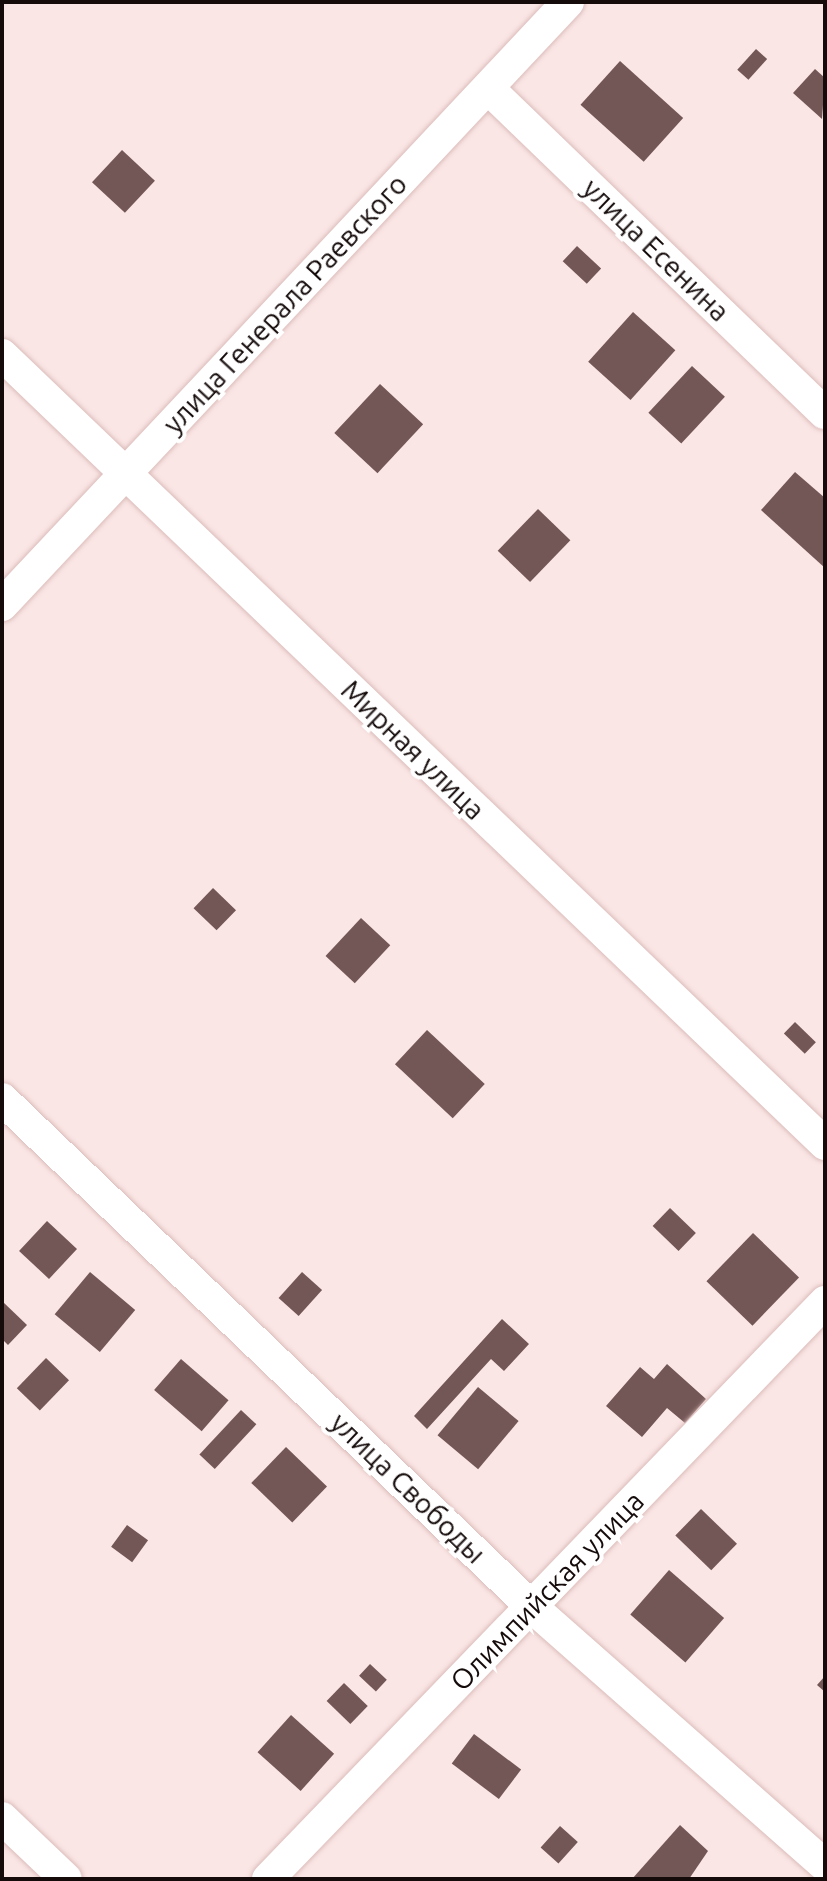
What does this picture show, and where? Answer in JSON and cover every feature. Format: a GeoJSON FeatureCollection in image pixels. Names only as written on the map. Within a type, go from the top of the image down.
{"type":"FeatureCollection","features":[{"type":"Feature","properties":{"kind":"street","name":"улица Генерала Раевского"},"geometry":{"type":"LineString","coordinates":[[2,605],[568,2]]}},
{"type":"Feature","properties":{"kind":"street","name":"улица Есенина"},"geometry":{"type":"LineString","coordinates":[[488,88],[825,413]]}},
{"type":"Feature","properties":{"kind":"street","name":"Мирная улица"},"geometry":{"type":"LineString","coordinates":[[2,355],[825,1144]]}},
{"type":"Feature","properties":{"kind":"street","name":"улица Свободы"},"geometry":{"type":"LineString","coordinates":[[2,1099],[532,1607],[825,1865]]}},
{"type":"Feature","properties":{"kind":"street","name":"Олимпийская улица"},"geometry":{"type":"LineString","coordinates":[[268,1879],[825,1302]]}},
{"type":"Feature","properties":{"kind":"street"},"geometry":{"type":"LineString","coordinates":[[2,1818],[49,1874]]}},
{"type":"Feature","properties":{"kind":"building"},"geometry":{"type":"Polygon","coordinates":[[[756,49],[767,59],[748,80],[737,70],[756,49]]]}},
{"type":"Feature","properties":{"kind":"building"},"geometry":{"type":"Polygon","coordinates":[[[620,61],[683,118],[644,162],[581,105],[620,61]]]}},
{"type":"Feature","properties":{"kind":"building"},"geometry":{"type":"Polygon","coordinates":[[[815,69],[825,78],[822,119],[793,93],[815,69]]]}},
{"type":"Feature","properties":{"kind":"building"},"geometry":{"type":"Polygon","coordinates":[[[122,150],[155,181],[125,213],[92,182],[122,150]]]}},
{"type":"Feature","properties":{"kind":"building"},"geometry":{"type":"Polygon","coordinates":[[[577,246],[601,269],[587,284],[563,261],[577,246]]]}},
{"type":"Feature","properties":{"kind":"building"},"geometry":{"type":"Polygon","coordinates":[[[633,312],[675,350],[631,400],[588,362],[633,312]]]}},
{"type":"Feature","properties":{"kind":"building"},"geometry":{"type":"Polygon","coordinates":[[[692,366],[725,397],[681,443],[648,413],[692,366]]]}},
{"type":"Feature","properties":{"kind":"building"},"geometry":{"type":"Polygon","coordinates":[[[380,384],[423,424],[377,473],[334,433],[380,384]]]}},
{"type":"Feature","properties":{"kind":"building"},"geometry":{"type":"Polygon","coordinates":[[[795,472],[825,498],[825,568],[761,510],[795,472]]]}},
{"type":"Feature","properties":{"kind":"building"},"geometry":{"type":"Polygon","coordinates":[[[538,509],[570,540],[530,582],[498,551],[538,509]]]}},
{"type":"Feature","properties":{"kind":"building"},"geometry":{"type":"Polygon","coordinates":[[[213,888],[236,910],[217,930],[194,908],[213,888]]]}},
{"type":"Feature","properties":{"kind":"building"},"geometry":{"type":"Polygon","coordinates":[[[361,918],[390,945],[355,983],[326,956],[361,918]]]}},
{"type":"Feature","properties":{"kind":"building"},"geometry":{"type":"Polygon","coordinates":[[[795,1022],[816,1042],[805,1054],[784,1034],[795,1022]]]}},
{"type":"Feature","properties":{"kind":"building"},"geometry":{"type":"Polygon","coordinates":[[[427,1030],[485,1084],[453,1118],[395,1064],[427,1030]]]}},
{"type":"Feature","properties":{"kind":"building"},"geometry":{"type":"Polygon","coordinates":[[[670,1208],[696,1233],[679,1251],[653,1226],[670,1208]]]}},
{"type":"Feature","properties":{"kind":"building"},"geometry":{"type":"Polygon","coordinates":[[[47,1221],[77,1249],[49,1279],[19,1251],[47,1221]]]}},
{"type":"Feature","properties":{"kind":"building"},"geometry":{"type":"Polygon","coordinates":[[[753,1233],[799,1277],[752,1326],[706,1281],[753,1233]]]}},
{"type":"Feature","properties":{"kind":"building"},"geometry":{"type":"Polygon","coordinates":[[[90,1272],[135,1310],[100,1352],[55,1314],[90,1272]]]}},
{"type":"Feature","properties":{"kind":"building"},"geometry":{"type":"Polygon","coordinates":[[[302,1272],[322,1290],[299,1316],[279,1298],[302,1272]]]}},
{"type":"Feature","properties":{"kind":"building"},"geometry":{"type":"Polygon","coordinates":[[[2,1301],[27,1325],[8,1345],[2,1339],[2,1301]]]}},
{"type":"Feature","properties":{"kind":"building"},"geometry":{"type":"Polygon","coordinates":[[[502,1319],[529,1344],[504,1371],[491,1359],[427,1429],[414,1416],[502,1319]]]}},
{"type":"Feature","properties":{"kind":"building"},"geometry":{"type":"Polygon","coordinates":[[[46,1358],[69,1380],[40,1410],[17,1388],[46,1358]]]}},
{"type":"Feature","properties":{"kind":"building"},"geometry":{"type":"Polygon","coordinates":[[[181,1359],[229,1400],[202,1431],[154,1390],[181,1359]]]}},
{"type":"Feature","properties":{"kind":"building"},"geometry":{"type":"Polygon","coordinates":[[[667,1364],[706,1399],[685,1423],[667,1408],[642,1437],[606,1406],[640,1367],[654,1379],[667,1364]]]}},
{"type":"Feature","properties":{"kind":"building"},"geometry":{"type":"Polygon","coordinates":[[[478,1387],[519,1421],[478,1469],[438,1435],[478,1387]]]}},
{"type":"Feature","properties":{"kind":"building"},"geometry":{"type":"Polygon","coordinates":[[[241,1410],[256,1424],[215,1469],[199,1455],[241,1410]]]}},
{"type":"Feature","properties":{"kind":"building"},"geometry":{"type":"Polygon","coordinates":[[[286,1447],[327,1487],[292,1523],[251,1483],[286,1447]]]}},
{"type":"Feature","properties":{"kind":"building"},"geometry":{"type":"Polygon","coordinates":[[[701,1509],[737,1544],[711,1570],[675,1536],[701,1509]]]}},
{"type":"Feature","properties":{"kind":"building"},"geometry":{"type":"Polygon","coordinates":[[[127,1525],[148,1540],[132,1562],[111,1547],[127,1525]]]}},
{"type":"Feature","properties":{"kind":"building"},"geometry":{"type":"Polygon","coordinates":[[[669,1570],[724,1618],[685,1662],[630,1615],[669,1570]]]}},
{"type":"Feature","properties":{"kind":"building"},"geometry":{"type":"Polygon","coordinates":[[[370,1664],[387,1680],[376,1691],[359,1676],[370,1664]]]}},
{"type":"Feature","properties":{"kind":"building"},"geometry":{"type":"Polygon","coordinates":[[[825,1676],[825,1692],[817,1685],[825,1676]]]}},
{"type":"Feature","properties":{"kind":"building"},"geometry":{"type":"Polygon","coordinates":[[[344,1683],[368,1706],[350,1724],[327,1701],[344,1683]]]}},
{"type":"Feature","properties":{"kind":"building"},"geometry":{"type":"Polygon","coordinates":[[[291,1715],[334,1754],[301,1791],[258,1752],[291,1715]]]}},
{"type":"Feature","properties":{"kind":"building"},"geometry":{"type":"Polygon","coordinates":[[[474,1734],[521,1770],[499,1799],[452,1764],[474,1734]]]}},
{"type":"Feature","properties":{"kind":"building"},"geometry":{"type":"Polygon","coordinates":[[[680,1825],[708,1851],[689,1879],[632,1879],[680,1825]]]}},
{"type":"Feature","properties":{"kind":"building"},"geometry":{"type":"Polygon","coordinates":[[[560,1826],[578,1842],[558,1864],[541,1848],[560,1826]]]}}]}
